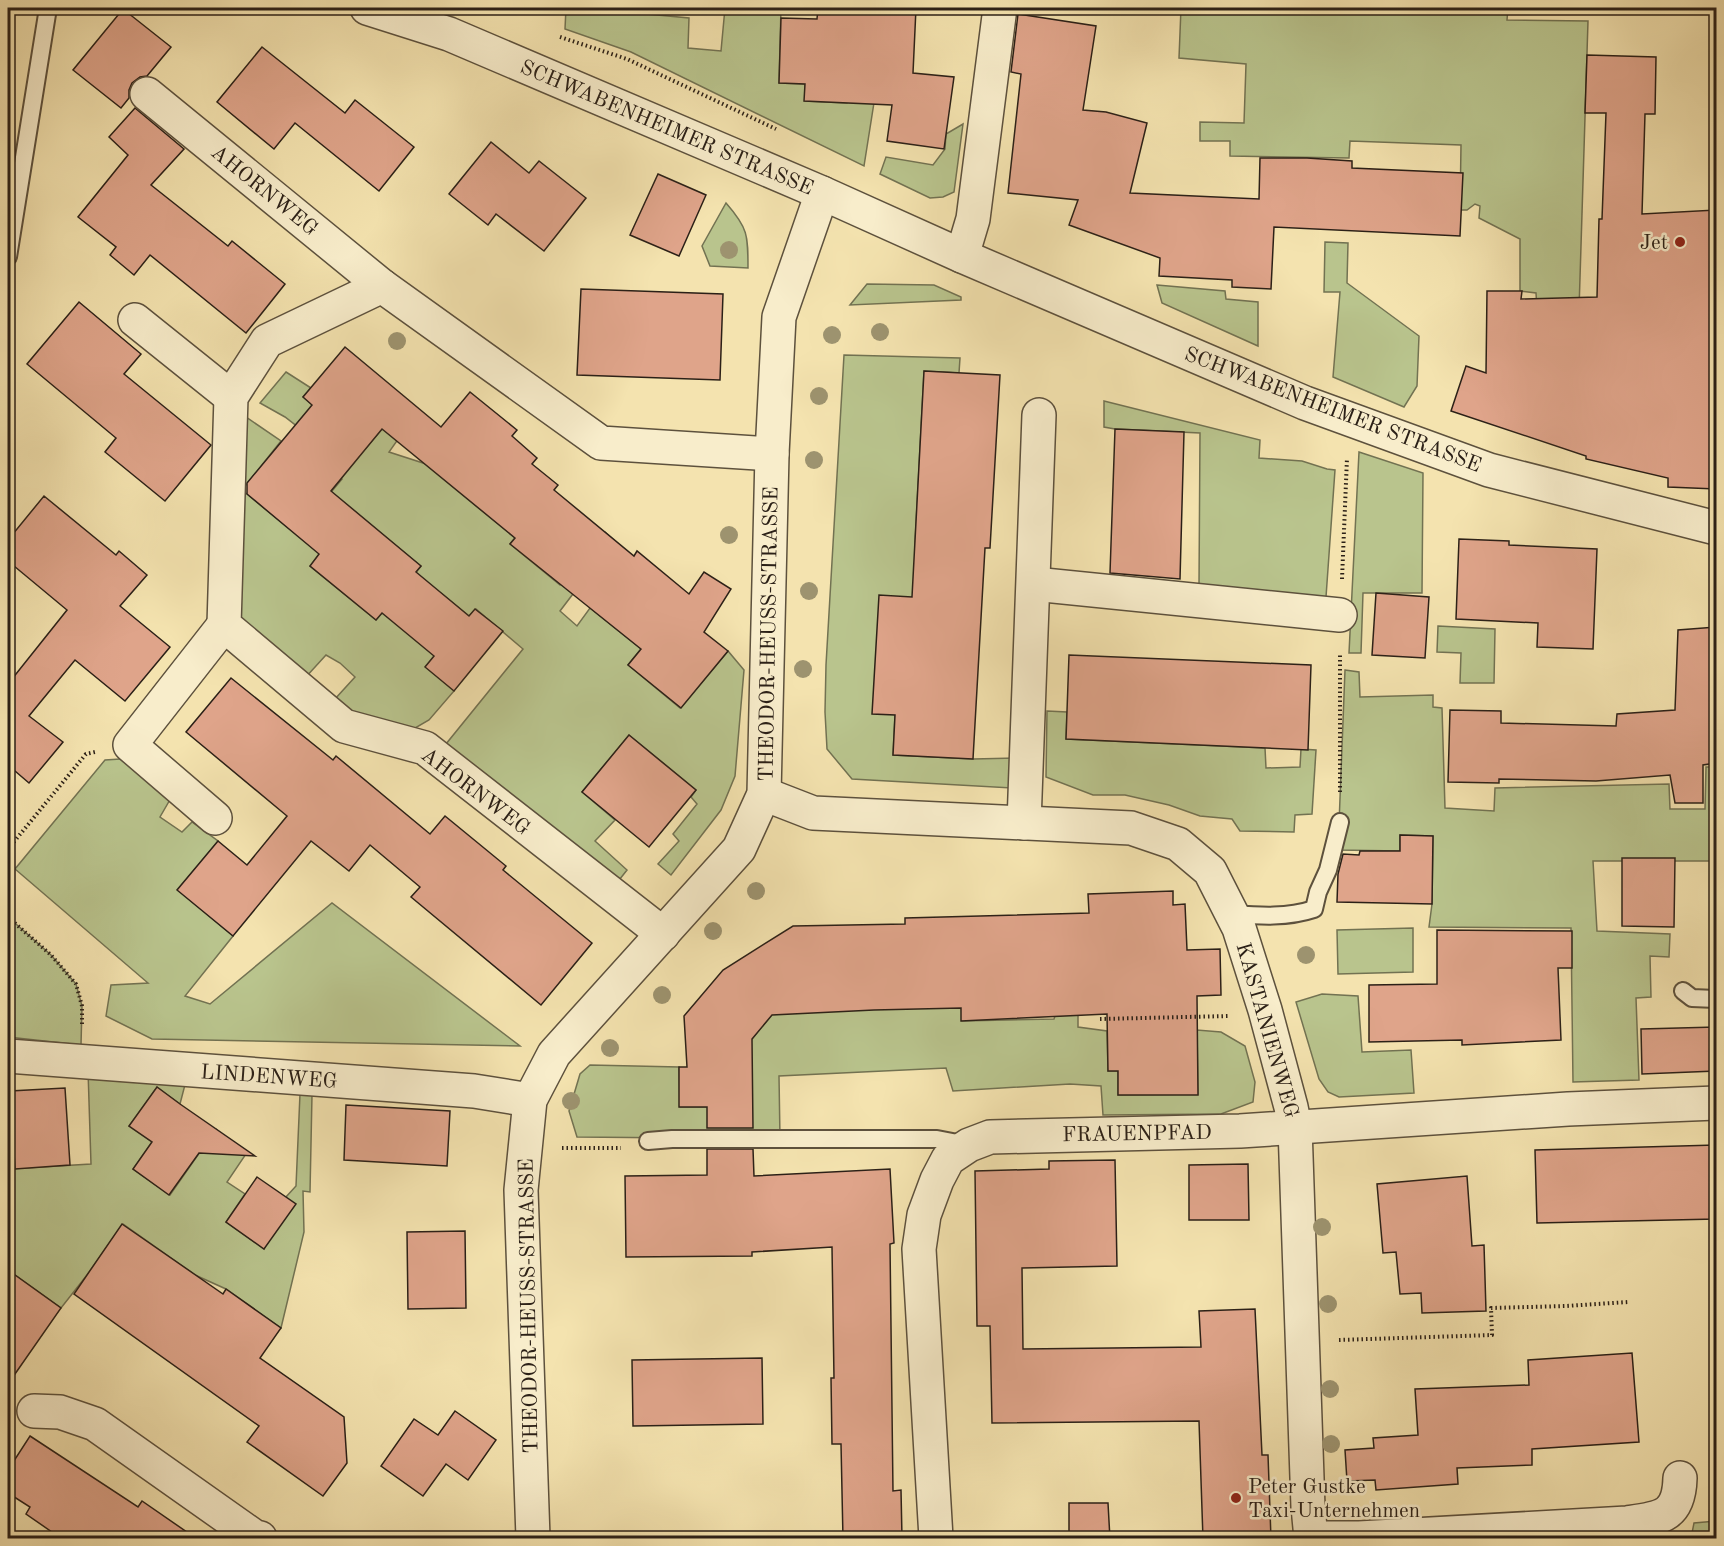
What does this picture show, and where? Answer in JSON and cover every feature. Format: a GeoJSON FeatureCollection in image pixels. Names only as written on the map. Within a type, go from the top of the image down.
{"type":"FeatureCollection","features":[{"type":"Feature","properties":{"kind":"street","name":"SCHWABENHEIMER STRASSE"},"geometry":{"type":"LineString","coordinates":[[368,8],[449,34],[1305,403],[1489,470],[1716,528]]}},
{"type":"Feature","properties":{"kind":"street"},"geometry":{"type":"LineString","coordinates":[[962,256],[974,219],[1000,8]]}},
{"type":"Feature","properties":{"kind":"street","name":"AHORNWEG"},"geometry":{"type":"LineString","coordinates":[[147,94],[382,286],[601,443],[772,454]]}},
{"type":"Feature","properties":{"kind":"street","name":"THEODOR-HEUSS-STRASSE"},"geometry":{"type":"LineString","coordinates":[[533,1539],[521,1190],[530,1100],[554,1054],[739,849],[764,794],[772,454],[779,317],[822,193]]}},
{"type":"Feature","properties":{"kind":"street"},"geometry":{"type":"LineString","coordinates":[[215,818],[120,747],[224,625],[231,397],[267,341],[382,286]]}},
{"type":"Feature","properties":{"kind":"street"},"geometry":{"type":"LineString","coordinates":[[135,320],[231,397]]}},
{"type":"Feature","properties":{"kind":"street"},"geometry":{"type":"LineString","coordinates":[[1024,823],[1039,415]]}},
{"type":"Feature","properties":{"kind":"street"},"geometry":{"type":"LineString","coordinates":[[1034,584],[1340,615]]}},
{"type":"Feature","properties":{"kind":"street","name":"AHORNWEG"},"geometry":{"type":"LineString","coordinates":[[224,625],[344,726],[425,748],[663,934]]}},
{"type":"Feature","properties":{"kind":"street","name":"KASTANIENWEG"},"geometry":{"type":"LineString","coordinates":[[764,794],[813,813],[1131,828],[1178,844],[1210,871],[1239,928],[1265,1010],[1295,1127],[1311,1539]]}},
{"type":"Feature","properties":{"kind":"street","name":"LINDENWEG"},"geometry":{"type":"LineString","coordinates":[[8,1056],[474,1091],[530,1100]]}},
{"type":"Feature","properties":{"kind":"street","name":"FRAUENPFAD"},"geometry":{"type":"LineString","coordinates":[[936,1539],[919,1249],[924,1215],[937,1180],[948,1159],[969,1145],[990,1137],[1239,1131],[1568,1109],[1716,1103]]}},
{"type":"Feature","properties":{"kind":"street"},"geometry":{"type":"LineString","coordinates":[[34,1411],[60,1412],[95,1424],[256,1538]]}},
{"type":"Feature","properties":{"kind":"street"},"geometry":{"type":"LineString","coordinates":[[1321,1539],[1648,1520],[1666,1514],[1676,1504],[1680,1490],[1680,1478]]}},
{"type":"Feature","properties":{"kind":"lane"},"geometry":{"type":"LineString","coordinates":[[8,257],[48,8]]}},
{"type":"Feature","properties":{"kind":"lane"},"geometry":{"type":"LineString","coordinates":[[1232,914],[1298,915],[1314,909],[1318,892],[1329,870],[1340,822]]}},
{"type":"Feature","properties":{"kind":"lane"},"geometry":{"type":"LineString","coordinates":[[1683,991],[1692,998],[1716,999]]}},
{"type":"Feature","properties":{"kind":"lane"},"geometry":{"type":"LineString","coordinates":[[648,1141],[672,1139],[937,1139],[969,1145]]}},
{"type":"Feature","properties":{"kind":"path"},"geometry":{"type":"LineString","coordinates":[[8,849],[86,754],[120,747]]}},
{"type":"Feature","properties":{"kind":"path"},"geometry":{"type":"LineString","coordinates":[[8,917],[51,955],[76,984],[82,1006],[81,1045],[78,1061]]}},
{"type":"Feature","properties":{"kind":"path"},"geometry":{"type":"LineString","coordinates":[[1101,1018],[1224,1017]]}},
{"type":"Feature","properties":{"kind":"path"},"geometry":{"type":"LineString","coordinates":[[525,1146],[621,1148],[648,1141]]}},
{"type":"Feature","properties":{"kind":"path"},"geometry":{"type":"LineString","coordinates":[[1336,1340],[1492,1335],[1491,1308],[1628,1302]]}},
{"type":"Feature","properties":{"kind":"green space"},"geometry":{"type":"Polygon","coordinates":[[[566,8],[615,8],[615,11],[689,18],[688,48],[721,51],[725,8],[781,8],[779,83],[805,84],[805,101],[847,103],[879,71],[864,166],[631,52],[565,29],[566,8]]]}},
{"type":"Feature","properties":{"kind":"green space"},"geometry":{"type":"Polygon","coordinates":[[[1181,8],[1508,8],[1507,20],[1588,21],[1579,310],[1537,309],[1536,293],[1520,291],[1520,239],[1479,218],[1480,206],[1475,204],[1467,210],[1460,210],[1461,145],[1350,141],[1349,158],[1230,156],[1230,141],[1200,141],[1200,122],[1244,123],[1246,64],[1179,58],[1181,8]]]}},
{"type":"Feature","properties":{"kind":"green space"},"geometry":{"type":"Polygon","coordinates":[[[963,124],[954,192],[943,197],[930,198],[880,174],[886,157],[933,165],[945,149],[946,134],[963,124]]]}},
{"type":"Feature","properties":{"kind":"green space"},"geometry":{"type":"Polygon","coordinates":[[[726,203],[743,226],[748,247],[748,268],[710,266],[702,246],[726,203]]]}},
{"type":"Feature","properties":{"kind":"green space"},"geometry":{"type":"Polygon","coordinates":[[[1325,242],[1348,243],[1347,283],[1419,336],[1417,386],[1404,407],[1333,377],[1340,292],[1324,292],[1325,242]]]}},
{"type":"Feature","properties":{"kind":"green space"},"geometry":{"type":"Polygon","coordinates":[[[867,284],[934,285],[961,297],[961,300],[850,305],[867,284]]]}},
{"type":"Feature","properties":{"kind":"green space"},"geometry":{"type":"Polygon","coordinates":[[[1157,285],[1225,291],[1226,299],[1258,302],[1258,346],[1162,303],[1157,285]]]}},
{"type":"Feature","properties":{"kind":"green space"},"geometry":{"type":"Polygon","coordinates":[[[844,355],[960,358],[959,373],[924,371],[915,543],[942,545],[895,715],[893,755],[973,759],[1016,758],[1012,788],[852,779],[827,749],[826,665],[844,355]]]}},
{"type":"Feature","properties":{"kind":"green space"},"geometry":{"type":"Polygon","coordinates":[[[286,372],[311,388],[303,397],[365,449],[401,407],[413,418],[389,452],[426,464],[515,538],[510,544],[560,585],[605,532],[614,540],[560,611],[577,626],[590,608],[641,649],[628,665],[680,708],[728,651],[744,670],[735,776],[721,810],[671,875],[658,864],[679,841],[673,834],[697,804],[691,797],[696,790],[629,735],[582,792],[615,820],[595,841],[627,870],[616,884],[446,744],[523,649],[476,609],[469,616],[442,594],[434,656],[454,691],[429,720],[410,731],[371,729],[335,699],[355,677],[340,663],[326,655],[305,678],[238,625],[243,415],[281,441],[242,490],[296,534],[342,479],[310,452],[317,442],[285,417],[260,403],[286,372]],[[354,511],[310,566],[376,620],[421,566],[354,511]]]}},
{"type":"Feature","properties":{"kind":"green space"},"geometry":{"type":"Polygon","coordinates":[[[1104,401],[1260,440],[1259,458],[1302,461],[1335,470],[1326,597],[1199,586],[1200,433],[1104,427],[1104,401]]]}},
{"type":"Feature","properties":{"kind":"green space"},"geometry":{"type":"Polygon","coordinates":[[[1359,452],[1423,473],[1422,593],[1363,593],[1361,653],[1349,653],[1359,452]]]}},
{"type":"Feature","properties":{"kind":"green space"},"geometry":{"type":"Polygon","coordinates":[[[1438,626],[1495,629],[1494,683],[1460,683],[1461,653],[1437,652],[1438,626]]]}},
{"type":"Feature","properties":{"kind":"green space"},"geometry":{"type":"Polygon","coordinates":[[[1345,670],[1359,672],[1360,697],[1433,695],[1433,707],[1442,708],[1445,808],[1494,811],[1495,788],[1669,784],[1670,809],[1705,809],[1706,767],[1716,767],[1716,861],[1593,861],[1597,931],[1670,934],[1669,957],[1650,956],[1651,997],[1636,998],[1639,1080],[1573,1082],[1571,928],[1429,927],[1432,904],[1433,836],[1400,835],[1400,851],[1338,850],[1345,670]]]}},
{"type":"Feature","properties":{"kind":"green space"},"geometry":{"type":"Polygon","coordinates":[[[1047,711],[1067,712],[1066,739],[1265,748],[1266,768],[1300,767],[1301,749],[1316,750],[1312,814],[1295,815],[1294,832],[1240,831],[1232,819],[1200,816],[1169,805],[1125,795],[1093,795],[1046,777],[1047,711]]]}},
{"type":"Feature","properties":{"kind":"green space"},"geometry":{"type":"Polygon","coordinates":[[[136,758],[175,791],[160,817],[182,832],[192,822],[218,841],[178,890],[233,936],[185,996],[210,1004],[332,903],[520,1046],[152,1039],[106,1016],[111,985],[148,983],[15,869],[105,760],[136,758]]]}},
{"type":"Feature","properties":{"kind":"green space"},"geometry":{"type":"Polygon","coordinates":[[[8,917],[51,955],[76,984],[82,1006],[81,1045],[8,1037],[8,917]]]}},
{"type":"Feature","properties":{"kind":"green space"},"geometry":{"type":"Polygon","coordinates":[[[1413,928],[1413,972],[1338,974],[1337,930],[1413,928]]]}},
{"type":"Feature","properties":{"kind":"green space"},"geometry":{"type":"Polygon","coordinates":[[[961,991],[962,1021],[1054,1019],[1055,1016],[1078,1012],[1078,1027],[1107,1031],[1108,1071],[1118,1071],[1118,1095],[1198,1094],[1197,1030],[1221,1032],[1245,1046],[1255,1082],[1253,1102],[1221,1114],[1103,1115],[1101,1086],[1070,1084],[953,1091],[946,1068],[779,1076],[780,1139],[577,1137],[569,1111],[580,1074],[590,1065],[679,1067],[680,1107],[707,1107],[752,1039],[773,1013],[961,991]]]}},
{"type":"Feature","properties":{"kind":"green space"},"geometry":{"type":"Polygon","coordinates":[[[1322,994],[1358,996],[1362,1052],[1411,1050],[1414,1093],[1339,1097],[1328,1092],[1319,1079],[1296,1002],[1322,994]]]}},
{"type":"Feature","properties":{"kind":"green space"},"geometry":{"type":"Polygon","coordinates":[[[88,1070],[187,1077],[180,1104],[157,1087],[129,1126],[152,1142],[133,1169],[170,1195],[216,1129],[246,1154],[227,1182],[245,1194],[226,1222],[264,1249],[286,1197],[296,1186],[300,1094],[312,1095],[310,1192],[303,1191],[304,1232],[281,1328],[226,1289],[195,1275],[123,1224],[61,1308],[8,1270],[8,1169],[91,1164],[88,1070]]]}},
{"type":"Feature","properties":{"kind":"green space"},"geometry":{"type":"Polygon","coordinates":[[[1716,1521],[1716,1538],[1691,1538],[1694,1523],[1716,1521]]]}},
{"type":"Feature","properties":{"kind":"building"},"geometry":{"type":"Polygon","coordinates":[[[818,8],[916,8],[913,73],[954,77],[944,149],[887,141],[892,105],[804,101],[805,84],[779,83],[781,18],[817,19],[818,8]]]}},
{"type":"Feature","properties":{"kind":"building"},"geometry":{"type":"Polygon","coordinates":[[[123,9],[171,47],[147,76],[140,77],[132,83],[129,98],[121,108],[73,70],[123,9]]]}},
{"type":"Feature","properties":{"kind":"building"},"geometry":{"type":"Polygon","coordinates":[[[1018,14],[1096,26],[1083,110],[1106,112],[1147,123],[1130,193],[1259,199],[1260,158],[1352,161],[1352,168],[1463,173],[1460,236],[1274,227],[1271,289],[1232,287],[1232,280],[1159,276],[1160,258],[1069,225],[1078,200],[1008,193],[1021,74],[1011,72],[1018,14]]]}},
{"type":"Feature","properties":{"kind":"building"},"geometry":{"type":"Polygon","coordinates":[[[262,47],[345,113],[355,100],[414,147],[379,191],[295,123],[274,149],[217,102],[262,47]]]}},
{"type":"Feature","properties":{"kind":"building"},"geometry":{"type":"Polygon","coordinates":[[[1587,55],[1656,57],[1655,114],[1645,114],[1642,214],[1716,210],[1716,489],[1668,487],[1668,478],[1586,459],[1586,456],[1451,411],[1466,366],[1486,373],[1487,291],[1522,291],[1521,299],[1597,297],[1599,219],[1602,219],[1606,113],[1585,113],[1587,55]]]}},
{"type":"Feature","properties":{"kind":"building"},"geometry":{"type":"Polygon","coordinates":[[[135,108],[184,149],[151,185],[228,246],[232,241],[285,284],[246,333],[150,255],[134,275],[110,255],[116,247],[78,217],[128,155],[109,137],[135,108]]]}},
{"type":"Feature","properties":{"kind":"building"},"geometry":{"type":"Polygon","coordinates":[[[491,142],[529,173],[539,161],[586,198],[544,251],[496,214],[488,225],[449,194],[491,142]]]}},
{"type":"Feature","properties":{"kind":"building"},"geometry":{"type":"Polygon","coordinates":[[[658,174],[706,195],[679,256],[630,235],[658,174]]]}},
{"type":"Feature","properties":{"kind":"building"},"geometry":{"type":"Polygon","coordinates":[[[581,289],[723,294],[720,380],[577,375],[581,289]]]}},
{"type":"Feature","properties":{"kind":"building"},"geometry":{"type":"Polygon","coordinates":[[[79,302],[141,354],[124,374],[211,445],[165,501],[105,452],[116,438],[27,364],[79,302]]]}},
{"type":"Feature","properties":{"kind":"building"},"geometry":{"type":"Polygon","coordinates":[[[345,347],[441,427],[470,392],[517,430],[512,436],[537,458],[532,464],[558,485],[554,490],[634,556],[637,551],[689,594],[704,572],[731,589],[704,632],[728,651],[681,708],[628,665],[641,649],[510,544],[515,538],[382,429],[331,491],[421,566],[416,572],[469,616],[475,609],[503,631],[454,691],[425,667],[434,656],[382,613],[376,620],[310,566],[319,554],[247,494],[247,483],[312,405],[303,397],[345,347]]]}},
{"type":"Feature","properties":{"kind":"building"},"geometry":{"type":"Polygon","coordinates":[[[924,371],[1000,375],[990,548],[985,548],[973,759],[893,755],[895,715],[872,714],[879,595],[912,597],[924,371]]]}},
{"type":"Feature","properties":{"kind":"building"},"geometry":{"type":"Polygon","coordinates":[[[1115,429],[1184,432],[1180,579],[1110,573],[1115,429]]]}},
{"type":"Feature","properties":{"kind":"building"},"geometry":{"type":"Polygon","coordinates":[[[44,496],[116,555],[119,551],[147,575],[120,606],[170,647],[125,701],[75,660],[29,716],[63,742],[29,783],[8,765],[8,684],[67,610],[8,561],[8,540],[44,496]]]}},
{"type":"Feature","properties":{"kind":"building"},"geometry":{"type":"Polygon","coordinates":[[[1459,539],[1509,541],[1509,545],[1597,549],[1593,649],[1537,647],[1538,623],[1456,619],[1459,539]]]}},
{"type":"Feature","properties":{"kind":"building"},"geometry":{"type":"Polygon","coordinates":[[[1376,593],[1429,597],[1425,658],[1372,655],[1376,593]]]}},
{"type":"Feature","properties":{"kind":"building"},"geometry":{"type":"Polygon","coordinates":[[[1716,627],[1716,763],[1703,765],[1703,803],[1675,803],[1670,775],[1596,781],[1499,779],[1499,783],[1448,782],[1450,710],[1501,711],[1501,723],[1616,726],[1617,714],[1675,710],[1678,630],[1716,627]]]}},
{"type":"Feature","properties":{"kind":"building"},"geometry":{"type":"Polygon","coordinates":[[[1069,655],[1311,665],[1308,750],[1066,739],[1069,655]]]}},
{"type":"Feature","properties":{"kind":"building"},"geometry":{"type":"Polygon","coordinates":[[[231,678],[333,760],[336,756],[430,834],[445,816],[506,866],[503,870],[592,943],[541,1005],[411,897],[420,887],[370,845],[349,871],[311,841],[233,936],[177,890],[218,841],[247,865],[287,816],[186,732],[231,678]]]}},
{"type":"Feature","properties":{"kind":"building"},"geometry":{"type":"Polygon","coordinates":[[[629,735],[696,790],[649,847],[582,792],[629,735]]]}},
{"type":"Feature","properties":{"kind":"building"},"geometry":{"type":"Polygon","coordinates":[[[1400,835],[1433,836],[1432,904],[1337,902],[1338,874],[1343,854],[1359,855],[1360,851],[1400,851],[1400,835]]]}},
{"type":"Feature","properties":{"kind":"building"},"geometry":{"type":"Polygon","coordinates":[[[1622,858],[1675,858],[1674,927],[1622,926],[1622,858]]]}},
{"type":"Feature","properties":{"kind":"building"},"geometry":{"type":"Polygon","coordinates":[[[1173,891],[1173,905],[1185,904],[1187,950],[1220,949],[1221,995],[1197,996],[1198,1095],[1118,1095],[1118,1071],[1108,1071],[1107,1014],[961,1021],[961,1008],[874,1010],[772,1015],[752,1039],[753,1128],[707,1128],[707,1107],[679,1107],[679,1067],[687,1067],[684,1016],[723,970],[793,926],[905,924],[905,918],[1089,913],[1088,894],[1173,891]]]}},
{"type":"Feature","properties":{"kind":"building"},"geometry":{"type":"Polygon","coordinates":[[[1437,930],[1572,931],[1572,968],[1558,968],[1561,1040],[1462,1045],[1462,1040],[1369,1042],[1369,985],[1437,984],[1437,930]]]}},
{"type":"Feature","properties":{"kind":"building"},"geometry":{"type":"Polygon","coordinates":[[[1716,1027],[1716,1071],[1642,1074],[1641,1029],[1716,1027]]]}},
{"type":"Feature","properties":{"kind":"building"},"geometry":{"type":"Polygon","coordinates":[[[157,1087],[255,1156],[199,1153],[169,1195],[133,1169],[152,1142],[129,1126],[157,1087]]]}},
{"type":"Feature","properties":{"kind":"building"},"geometry":{"type":"Polygon","coordinates":[[[65,1088],[70,1165],[15,1169],[10,1091],[65,1088]]]}},
{"type":"Feature","properties":{"kind":"building"},"geometry":{"type":"Polygon","coordinates":[[[346,1105],[450,1111],[447,1166],[344,1160],[346,1105]]]}},
{"type":"Feature","properties":{"kind":"building"},"geometry":{"type":"Polygon","coordinates":[[[1716,1145],[1716,1219],[1537,1223],[1535,1150],[1716,1145]]]}},
{"type":"Feature","properties":{"kind":"building"},"geometry":{"type":"Polygon","coordinates":[[[707,1149],[753,1149],[754,1176],[890,1169],[894,1243],[890,1244],[893,1491],[901,1490],[902,1538],[843,1539],[841,1444],[832,1444],[831,1378],[834,1378],[832,1247],[752,1252],[752,1256],[626,1257],[625,1176],[707,1175],[707,1149]]]}},
{"type":"Feature","properties":{"kind":"building"},"geometry":{"type":"Polygon","coordinates":[[[1115,1160],[1117,1266],[1022,1268],[1023,1349],[1201,1347],[1199,1311],[1255,1309],[1262,1455],[1268,1455],[1271,1539],[1203,1539],[1199,1421],[992,1423],[990,1326],[977,1326],[975,1171],[1049,1169],[1049,1161],[1115,1160]]]}},
{"type":"Feature","properties":{"kind":"building"},"geometry":{"type":"Polygon","coordinates":[[[1248,1164],[1249,1220],[1189,1220],[1189,1165],[1248,1164]]]}},
{"type":"Feature","properties":{"kind":"building"},"geometry":{"type":"Polygon","coordinates":[[[1467,1176],[1472,1246],[1484,1245],[1486,1311],[1422,1313],[1421,1293],[1400,1294],[1396,1252],[1383,1253],[1377,1184],[1467,1176]]]}},
{"type":"Feature","properties":{"kind":"building"},"geometry":{"type":"Polygon","coordinates":[[[257,1177],[296,1204],[264,1249],[226,1222],[257,1177]]]}},
{"type":"Feature","properties":{"kind":"building"},"geometry":{"type":"Polygon","coordinates":[[[122,1224],[223,1294],[226,1289],[281,1328],[260,1358],[344,1417],[347,1463],[323,1496],[247,1442],[259,1426],[74,1294],[122,1224]]]}},
{"type":"Feature","properties":{"kind":"building"},"geometry":{"type":"Polygon","coordinates":[[[465,1231],[466,1308],[408,1309],[407,1232],[465,1231]]]}},
{"type":"Feature","properties":{"kind":"building"},"geometry":{"type":"Polygon","coordinates":[[[8,1270],[61,1308],[8,1384],[8,1270]]]}},
{"type":"Feature","properties":{"kind":"building"},"geometry":{"type":"Polygon","coordinates":[[[1632,1353],[1639,1442],[1532,1449],[1532,1465],[1457,1468],[1458,1484],[1376,1490],[1375,1480],[1347,1481],[1345,1450],[1374,1448],[1373,1438],[1418,1435],[1415,1389],[1529,1385],[1528,1360],[1632,1353]]]}},
{"type":"Feature","properties":{"kind":"building"},"geometry":{"type":"Polygon","coordinates":[[[762,1358],[763,1424],[633,1426],[632,1360],[762,1358]]]}},
{"type":"Feature","properties":{"kind":"building"},"geometry":{"type":"Polygon","coordinates":[[[455,1411],[496,1440],[468,1480],[446,1464],[423,1496],[381,1466],[414,1419],[438,1435],[455,1411]]]}},
{"type":"Feature","properties":{"kind":"building"},"geometry":{"type":"Polygon","coordinates":[[[30,1436],[138,1507],[142,1501],[197,1539],[62,1539],[26,1514],[30,1507],[8,1493],[8,1470],[30,1436]]]}},
{"type":"Feature","properties":{"kind":"building"},"geometry":{"type":"Polygon","coordinates":[[[1069,1503],[1108,1503],[1110,1539],[1069,1539],[1069,1503]]]}},
{"type":"Feature","properties":{"kind":"place","name":"Jet"},"geometry":{"type":"Point","coordinates":[1680,242]}},
{"type":"Feature","properties":{"kind":"place","name":"Peter Gustke Taxi-Unternehmen"},"geometry":{"type":"Point","coordinates":[1236,1498]}}]}
